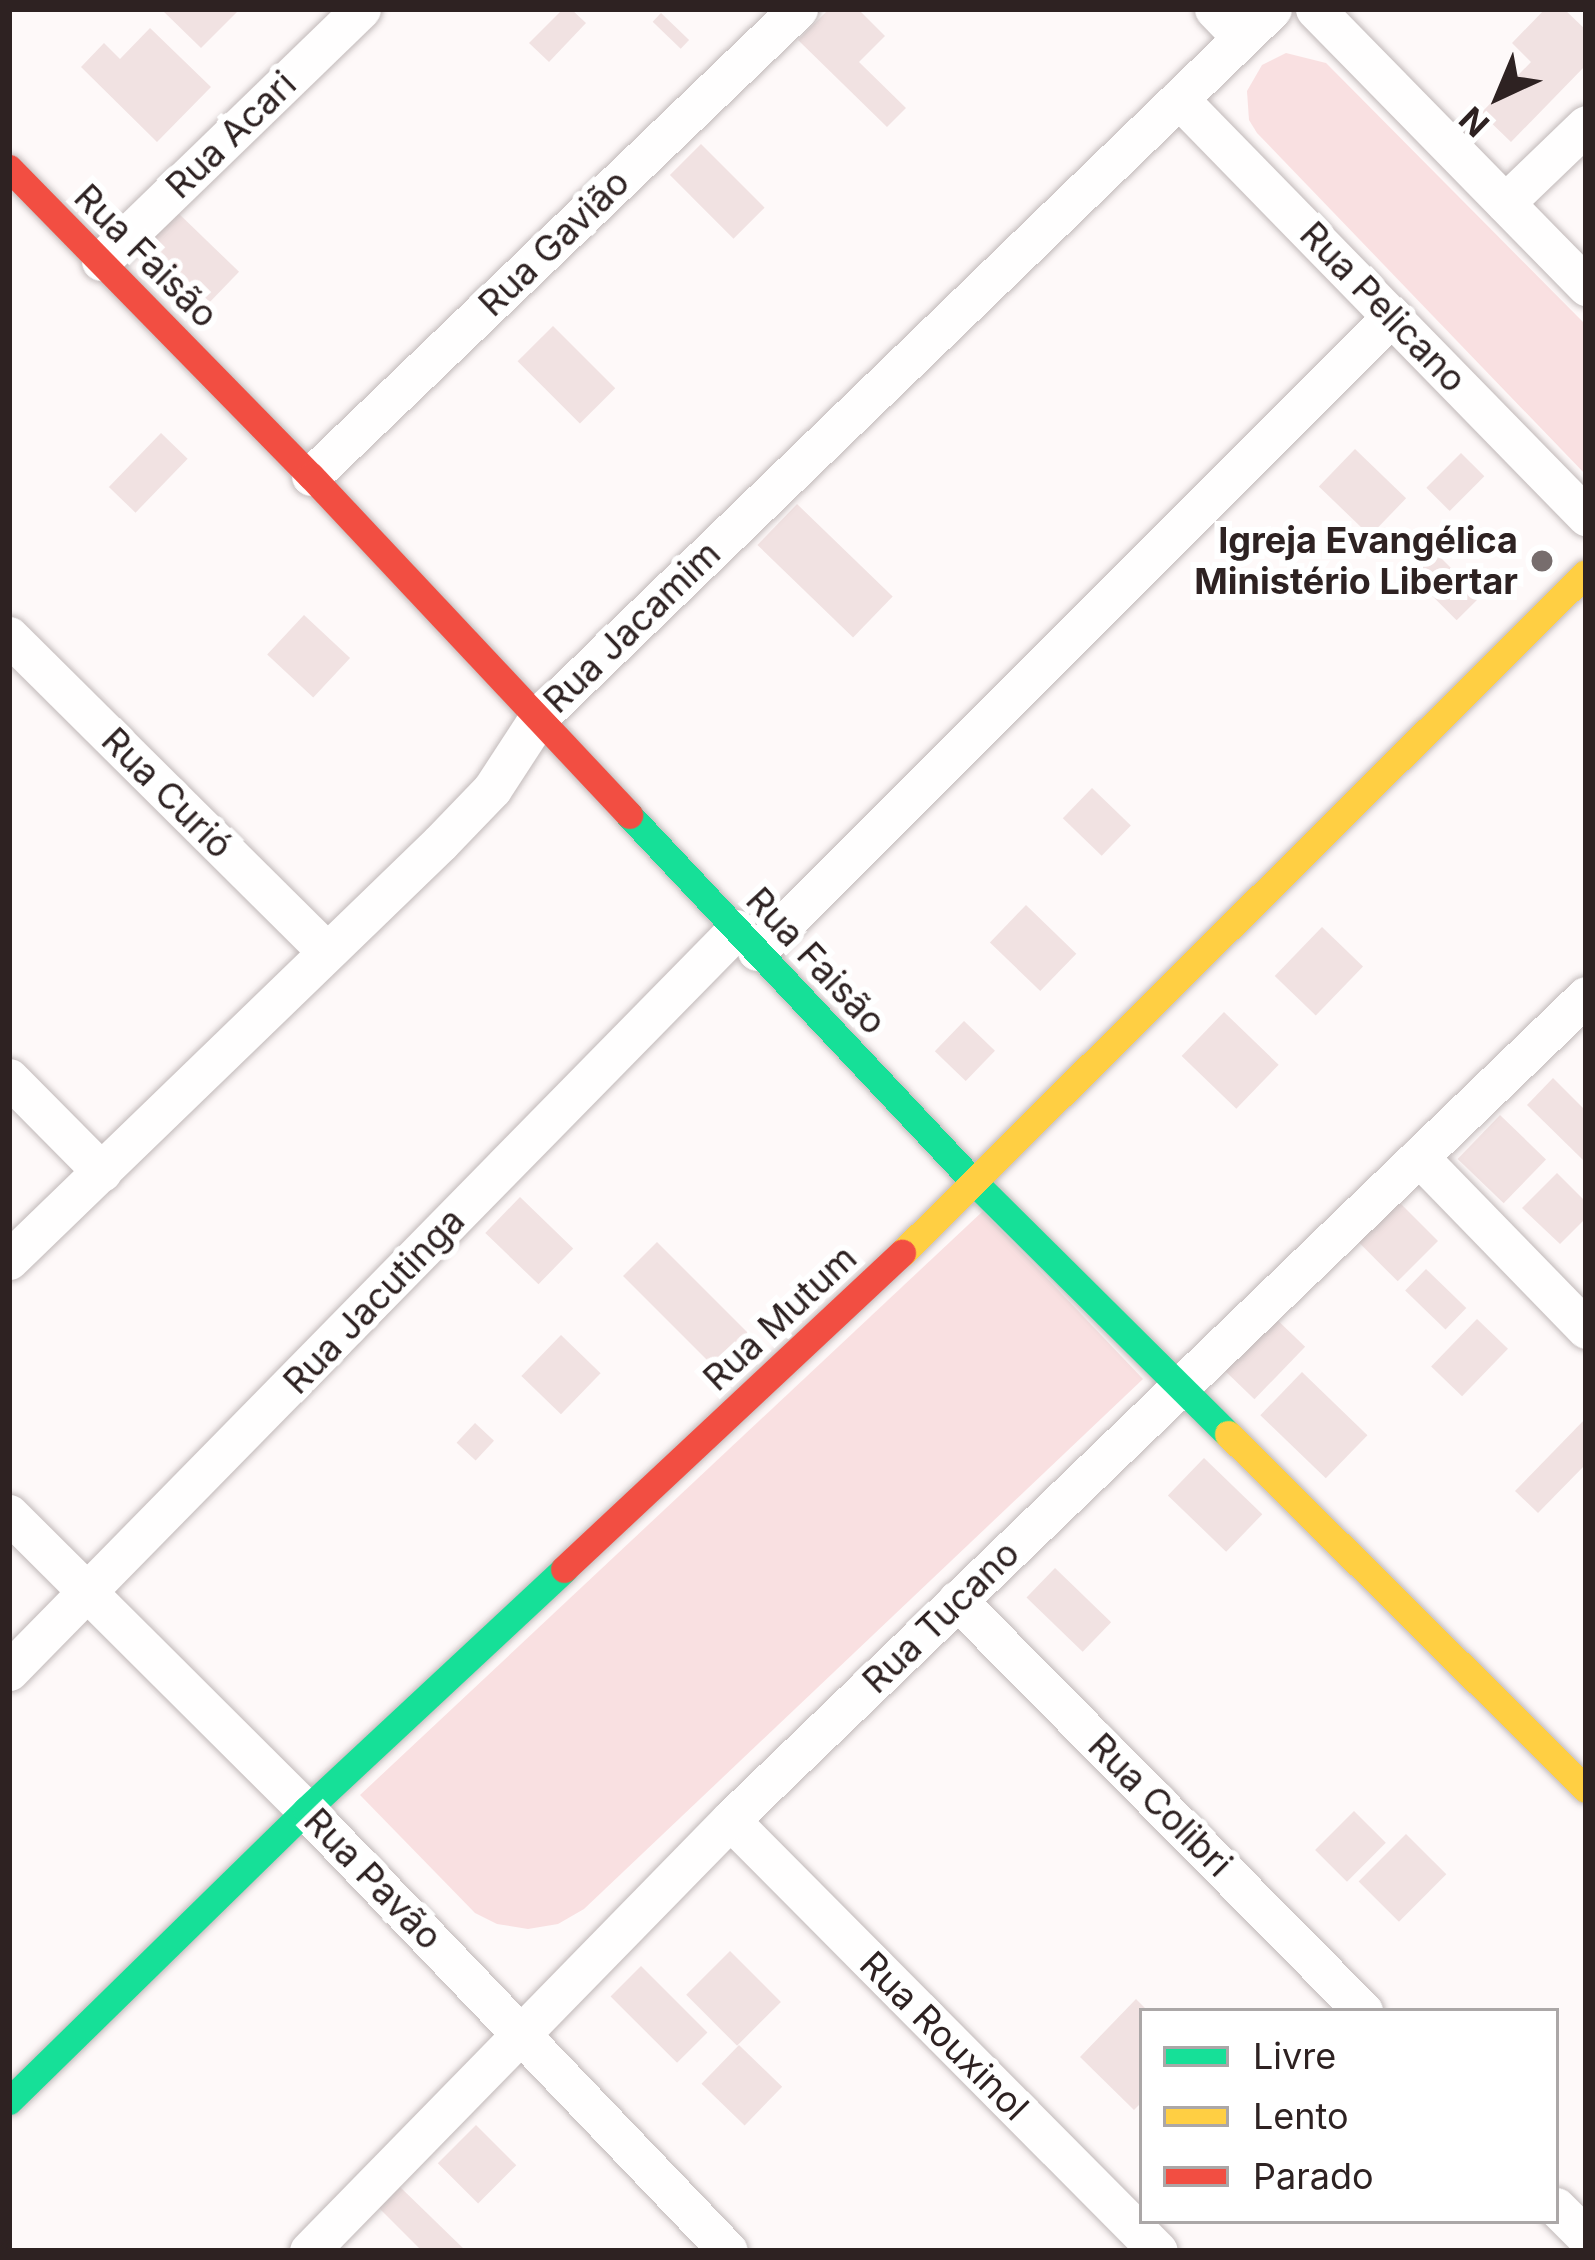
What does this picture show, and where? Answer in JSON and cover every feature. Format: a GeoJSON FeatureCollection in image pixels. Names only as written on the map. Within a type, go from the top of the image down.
{"type":"FeatureCollection","features":[{"type":"Feature","properties":{"kind":"street","name":"Rua Acari"},"geometry":{"type":"LineString","coordinates":[[101,260],[361,9]]}},
{"type":"Feature","properties":{"kind":"street","name":"Rua Gavião"},"geometry":{"type":"LineString","coordinates":[[311,476],[798,9]]}},
{"type":"Feature","properties":{"kind":"street"},"geometry":{"type":"LineString","coordinates":[[1214,9],[1242,38]]}},
{"type":"Feature","properties":{"kind":"street","name":"Rua Jacamim"},"geometry":{"type":"LineString","coordinates":[[9,1260],[492,789],[539,717],[1272,9]]}},
{"type":"Feature","properties":{"kind":"street"},"geometry":{"type":"LineString","coordinates":[[1315,9],[1586,286]]}},
{"type":"Feature","properties":{"kind":"street","name":"Rua Pelicano"},"geometry":{"type":"LineString","coordinates":[[1179,99],[1586,516]]}},
{"type":"Feature","properties":{"kind":"street"},"geometry":{"type":"LineString","coordinates":[[1505,203],[1586,124]]}},
{"type":"Feature","properties":{"kind":"street","name":"Rua Faisão"},"geometry":{"type":"LineString","coordinates":[[9,168],[311,476],[976,1184],[1586,1789]]}},
{"type":"Feature","properties":{"kind":"street","name":"Rua Jacutinga"},"geometry":{"type":"LineString","coordinates":[[9,1671],[747,940],[1391,316]]}},
{"type":"Feature","properties":{"kind":"street","name":"Rua Mutum"},"geometry":{"type":"LineString","coordinates":[[9,2101],[306,1810],[976,1184],[1586,573]]}},
{"type":"Feature","properties":{"kind":"street","name":"Rua Curió"},"geometry":{"type":"LineString","coordinates":[[9,635],[325,950]]}},
{"type":"Feature","properties":{"kind":"street","name":"Rua Tucano"},"geometry":{"type":"LineString","coordinates":[[309,2251],[730,1820],[957,1600],[1184,1390],[1586,996]]}},
{"type":"Feature","properties":{"kind":"street"},"geometry":{"type":"LineString","coordinates":[[9,1078],[102,1172]]}},
{"type":"Feature","properties":{"kind":"street"},"geometry":{"type":"LineString","coordinates":[[1419,1157],[1586,1329]]}},
{"type":"Feature","properties":{"kind":"street","name":"Rua Pavão"},"geometry":{"type":"LineString","coordinates":[[9,1514],[306,1810],[728,2251]]}},
{"type":"Feature","properties":{"kind":"street","name":"Rua Colibri"},"geometry":{"type":"LineString","coordinates":[[957,1600],[1360,2008]]}},
{"type":"Feature","properties":{"kind":"street","name":"Rua Rouxinol"},"geometry":{"type":"LineString","coordinates":[[730,1820],[1158,2251]]}},
{"type":"Feature","properties":{"kind":"street"},"geometry":{"type":"LineString","coordinates":[[1559,2210],[1586,2237]]}},
{"type":"Feature","properties":{"kind":"shaded area"},"geometry":{"type":"Polygon","coordinates":[[[1286,53],[1326,63],[1586,325],[1586,475],[1257,133],[1249,120],[1247,91],[1262,65],[1286,53]]]}},
{"type":"Feature","properties":{"kind":"shaded area"},"geometry":{"type":"Polygon","coordinates":[[[983,1211],[1143,1379],[584,1909],[558,1924],[528,1929],[497,1924],[475,1913],[360,1795],[983,1211]]]}},
{"type":"Feature","properties":{"kind":"building"},"geometry":{"type":"Polygon","coordinates":[[[161,9],[240,9],[201,48],[161,9]]]}},
{"type":"Feature","properties":{"kind":"building"},"geometry":{"type":"Polygon","coordinates":[[[563,9],[571,9],[586,23],[549,62],[529,43],[563,9]]]}},
{"type":"Feature","properties":{"kind":"building"},"geometry":{"type":"Polygon","coordinates":[[[829,9],[858,9],[885,36],[859,62],[906,108],[887,127],[798,40],[829,9]]]}},
{"type":"Feature","properties":{"kind":"building"},"geometry":{"type":"Polygon","coordinates":[[[1545,9],[1564,9],[1586,30],[1586,65],[1511,142],[1481,113],[1531,62],[1512,43],[1545,9]]]}},
{"type":"Feature","properties":{"kind":"building"},"geometry":{"type":"Polygon","coordinates":[[[661,13],[689,40],[681,49],[653,22],[661,13]]]}},
{"type":"Feature","properties":{"kind":"building"},"geometry":{"type":"Polygon","coordinates":[[[150,28],[211,87],[157,142],[81,67],[104,43],[120,59],[150,28]]]}},
{"type":"Feature","properties":{"kind":"building"},"geometry":{"type":"Polygon","coordinates":[[[701,144],[765,208],[734,239],[670,175],[701,144]]]}},
{"type":"Feature","properties":{"kind":"building"},"geometry":{"type":"Polygon","coordinates":[[[175,210],[239,272],[210,302],[146,240],[175,210]]]}},
{"type":"Feature","properties":{"kind":"building"},"geometry":{"type":"Polygon","coordinates":[[[553,326],[615,388],[580,424],[518,361],[553,326]]]}},
{"type":"Feature","properties":{"kind":"building"},"geometry":{"type":"Polygon","coordinates":[[[161,433],[188,459],[136,513],[109,487],[161,433]]]}},
{"type":"Feature","properties":{"kind":"building"},"geometry":{"type":"Polygon","coordinates":[[[1355,449],[1406,498],[1370,536],[1319,486],[1355,449]]]}},
{"type":"Feature","properties":{"kind":"building"},"geometry":{"type":"Polygon","coordinates":[[[1461,453],[1484,476],[1450,511],[1426,488],[1461,453]]]}},
{"type":"Feature","properties":{"kind":"building"},"geometry":{"type":"Polygon","coordinates":[[[797,504],[893,596],[853,637],[757,545],[797,504]]]}},
{"type":"Feature","properties":{"kind":"building"},"geometry":{"type":"Polygon","coordinates":[[[1434,551],[1480,597],[1457,620],[1411,574],[1434,551]]]}},
{"type":"Feature","properties":{"kind":"building"},"geometry":{"type":"Polygon","coordinates":[[[304,615],[350,658],[313,697],[267,654],[304,615]]]}},
{"type":"Feature","properties":{"kind":"building"},"geometry":{"type":"Polygon","coordinates":[[[1092,788],[1131,826],[1102,856],[1063,818],[1092,788]]]}},
{"type":"Feature","properties":{"kind":"building"},"geometry":{"type":"Polygon","coordinates":[[[1026,905],[1076,954],[1040,991],[990,942],[1026,905]]]}},
{"type":"Feature","properties":{"kind":"building"},"geometry":{"type":"Polygon","coordinates":[[[1322,927],[1363,967],[1316,1016],[1275,976],[1322,927]]]}},
{"type":"Feature","properties":{"kind":"building"},"geometry":{"type":"Polygon","coordinates":[[[1224,1012],[1279,1065],[1236,1109],[1182,1056],[1224,1012]]]}},
{"type":"Feature","properties":{"kind":"building"},"geometry":{"type":"Polygon","coordinates":[[[964,1021],[995,1051],[966,1081],[935,1051],[964,1021]]]}},
{"type":"Feature","properties":{"kind":"building"},"geometry":{"type":"Polygon","coordinates":[[[1553,1078],[1586,1111],[1586,1163],[1527,1105],[1553,1078]]]}},
{"type":"Feature","properties":{"kind":"building"},"geometry":{"type":"Polygon","coordinates":[[[1500,1115],[1546,1159],[1504,1203],[1458,1159],[1500,1115]]]}},
{"type":"Feature","properties":{"kind":"building"},"geometry":{"type":"Polygon","coordinates":[[[1557,1173],[1586,1202],[1586,1218],[1560,1244],[1522,1208],[1557,1173]]]}},
{"type":"Feature","properties":{"kind":"building"},"geometry":{"type":"Polygon","coordinates":[[[520,1197],[573,1248],[538,1284],[485,1233],[520,1197]]]}},
{"type":"Feature","properties":{"kind":"building"},"geometry":{"type":"Polygon","coordinates":[[[1397,1200],[1438,1241],[1398,1281],[1357,1240],[1397,1200]]]}},
{"type":"Feature","properties":{"kind":"building"},"geometry":{"type":"Polygon","coordinates":[[[657,1242],[752,1337],[718,1371],[623,1276],[657,1242]]]}},
{"type":"Feature","properties":{"kind":"building"},"geometry":{"type":"Polygon","coordinates":[[[1426,1269],[1466,1308],[1445,1329],[1405,1291],[1426,1269]]]}},
{"type":"Feature","properties":{"kind":"building"},"geometry":{"type":"Polygon","coordinates":[[[1267,1310],[1305,1347],[1254,1399],[1216,1363],[1267,1310]]]}},
{"type":"Feature","properties":{"kind":"building"},"geometry":{"type":"Polygon","coordinates":[[[1477,1319],[1508,1349],[1462,1396],[1431,1366],[1477,1319]]]}},
{"type":"Feature","properties":{"kind":"building"},"geometry":{"type":"Polygon","coordinates":[[[561,1335],[601,1373],[561,1414],[521,1376],[561,1335]]]}},
{"type":"Feature","properties":{"kind":"building"},"geometry":{"type":"Polygon","coordinates":[[[1302,1372],[1367,1435],[1326,1478],[1260,1415],[1302,1372]]]}},
{"type":"Feature","properties":{"kind":"building"},"geometry":{"type":"Polygon","coordinates":[[[1586,1418],[1586,1464],[1538,1513],[1515,1491],[1586,1418]]]}},
{"type":"Feature","properties":{"kind":"building"},"geometry":{"type":"Polygon","coordinates":[[[475,1423],[494,1441],[476,1460],[457,1443],[475,1423]]]}},
{"type":"Feature","properties":{"kind":"building"},"geometry":{"type":"Polygon","coordinates":[[[1204,1458],[1262,1514],[1226,1552],[1168,1495],[1204,1458]]]}},
{"type":"Feature","properties":{"kind":"building"},"geometry":{"type":"Polygon","coordinates":[[[1055,1568],[1111,1622],[1083,1652],[1027,1597],[1055,1568]]]}},
{"type":"Feature","properties":{"kind":"building"},"geometry":{"type":"Polygon","coordinates":[[[1354,1811],[1386,1843],[1347,1882],[1315,1850],[1354,1811]]]}},
{"type":"Feature","properties":{"kind":"building"},"geometry":{"type":"Polygon","coordinates":[[[1406,1834],[1446,1874],[1399,1922],[1359,1881],[1406,1834]]]}},
{"type":"Feature","properties":{"kind":"building"},"geometry":{"type":"Polygon","coordinates":[[[730,1951],[781,2002],[737,2046],[686,1995],[730,1951]]]}},
{"type":"Feature","properties":{"kind":"building"},"geometry":{"type":"Polygon","coordinates":[[[641,1966],[707,2032],[677,2063],[611,1996],[641,1966]]]}},
{"type":"Feature","properties":{"kind":"building"},"geometry":{"type":"Polygon","coordinates":[[[1136,1999],[1145,2008],[1139,2008],[1139,2105],[1134,2110],[1080,2057],[1136,1999]]]}},
{"type":"Feature","properties":{"kind":"building"},"geometry":{"type":"Polygon","coordinates":[[[739,2045],[782,2087],[745,2126],[701,2084],[739,2045]]]}},
{"type":"Feature","properties":{"kind":"building"},"geometry":{"type":"Polygon","coordinates":[[[476,2125],[516,2165],[478,2203],[438,2163],[476,2125]]]}},
{"type":"Feature","properties":{"kind":"building"},"geometry":{"type":"Polygon","coordinates":[[[397,2184],[466,2251],[422,2251],[376,2205],[397,2184]]]}},
{"type":"Feature","properties":{"kind":"traffic: fast"},"geometry":{"type":"LineString","coordinates":[[629,815],[976,1184],[1228,1434]]}},
{"type":"Feature","properties":{"kind":"traffic: fast"},"geometry":{"type":"LineString","coordinates":[[9,2101],[306,1810],[564,1569]]}},
{"type":"Feature","properties":{"kind":"traffic: slow"},"geometry":{"type":"LineString","coordinates":[[902,1253],[1586,573]]}},
{"type":"Feature","properties":{"kind":"traffic: slow"},"geometry":{"type":"LineString","coordinates":[[1228,1434],[1586,1789]]}},
{"type":"Feature","properties":{"kind":"traffic: jam"},"geometry":{"type":"LineString","coordinates":[[9,168],[311,476],[629,815]]}},
{"type":"Feature","properties":{"kind":"traffic: jam"},"geometry":{"type":"LineString","coordinates":[[564,1569],[902,1253]]}},
{"type":"Feature","properties":{"kind":"place","name":"Igreja Evangélica Ministério Libertar"},"geometry":{"type":"Point","coordinates":[1542,561]}}]}
